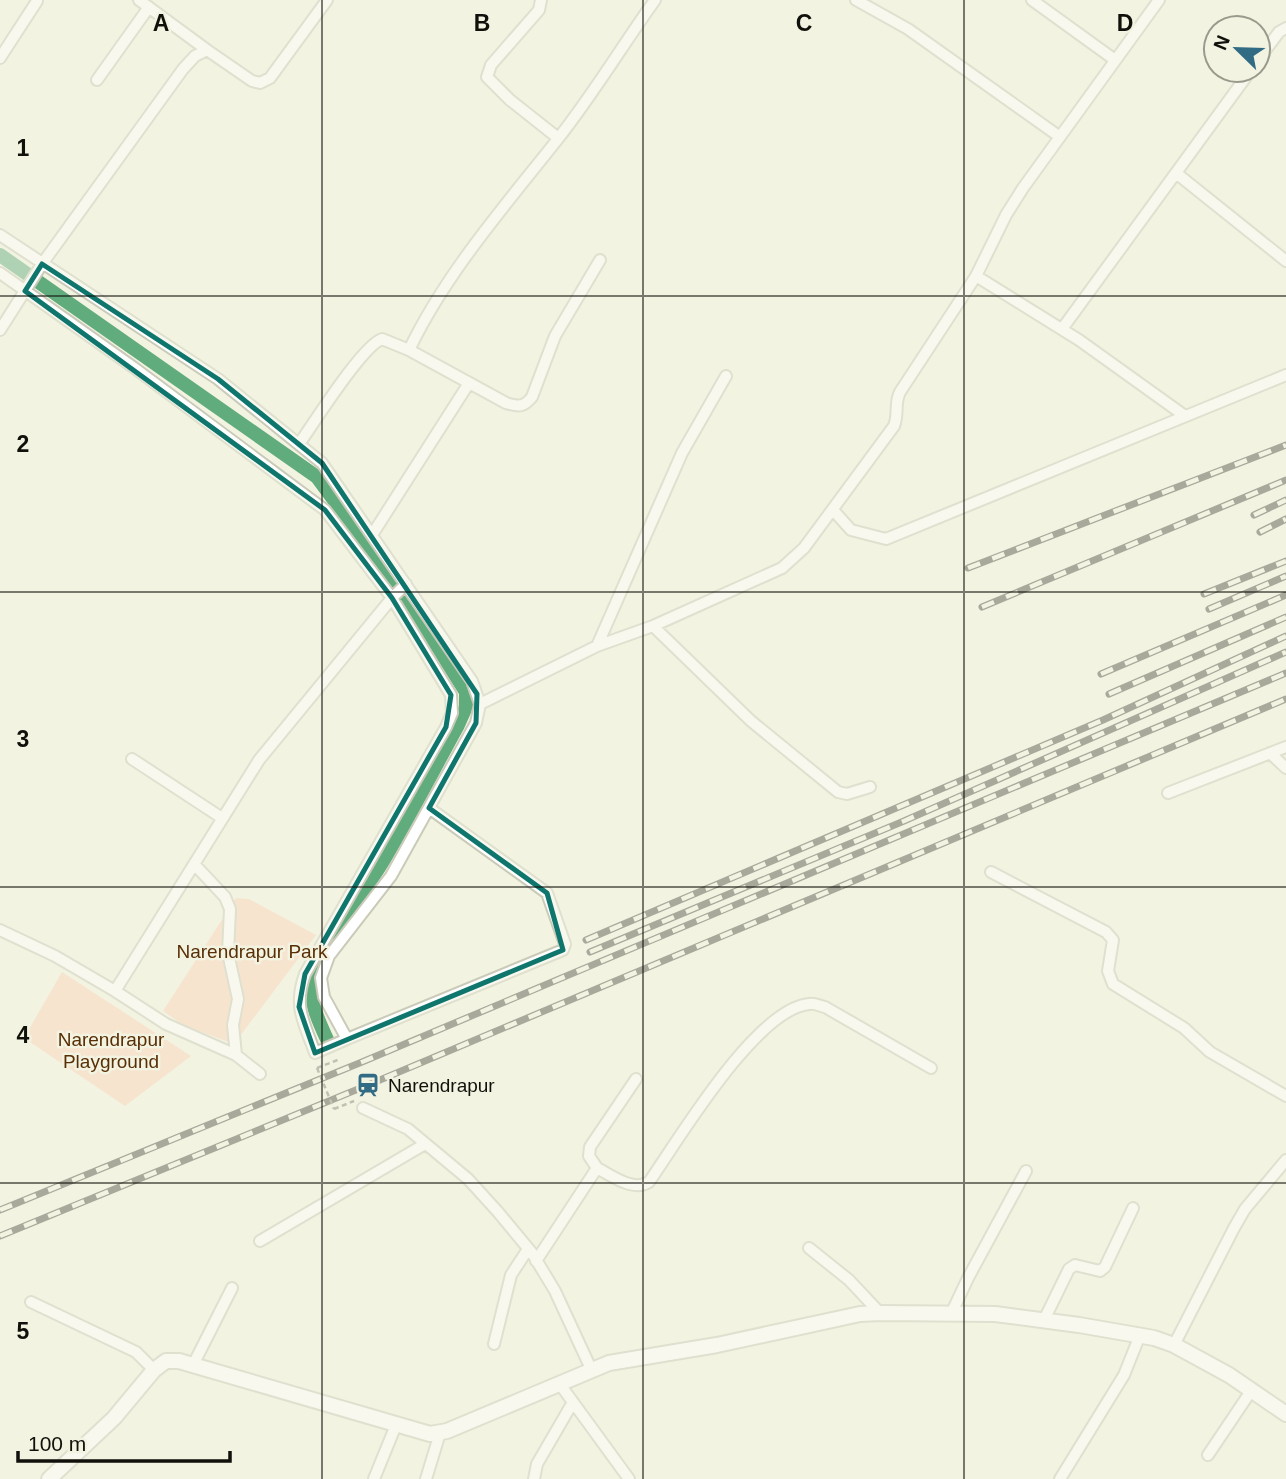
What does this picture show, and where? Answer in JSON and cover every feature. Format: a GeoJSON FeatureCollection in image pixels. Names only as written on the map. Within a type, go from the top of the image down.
{"type":"FeatureCollection","features":[{"type":"Feature","properties":{"kind":"street"},"geometry":{"type":"LineString","coordinates":[[139,0],[252,81],[260,83],[270,78],[327,0]]}},
{"type":"Feature","properties":{"kind":"street"},"geometry":{"type":"LineString","coordinates":[[541,0],[539,10],[491,65],[487,77],[510,100],[558,138]]}},
{"type":"Feature","properties":{"kind":"street"},"geometry":{"type":"LineString","coordinates":[[409,350],[424,319],[463,262],[558,138],[655,0]]}},
{"type":"Feature","properties":{"kind":"street"},"geometry":{"type":"LineString","coordinates":[[856,0],[908,29],[1059,136]]}},
{"type":"Feature","properties":{"kind":"street"},"geometry":{"type":"LineString","coordinates":[[1031,0],[1115,60]]}},
{"type":"Feature","properties":{"kind":"street"},"geometry":{"type":"LineString","coordinates":[[480,704],[597,646],[653,626],[782,568],[804,548],[894,426],[897,413],[895,404],[900,392],[976,276],[1006,215],[1059,136],[1159,0]]}},
{"type":"Feature","properties":{"kind":"street"},"geometry":{"type":"LineString","coordinates":[[0,58],[37,1]]}},
{"type":"Feature","properties":{"kind":"street"},"geometry":{"type":"LineString","coordinates":[[97,80],[149,7]]}},
{"type":"Feature","properties":{"kind":"street"},"geometry":{"type":"LineString","coordinates":[[1272,41],[1286,28]]}},
{"type":"Feature","properties":{"kind":"street"},"geometry":{"type":"LineString","coordinates":[[0,330],[39,268],[183,69],[195,56],[207,50]]}},
{"type":"Feature","properties":{"kind":"street"},"geometry":{"type":"LineString","coordinates":[[1062,329],[1241,84]]}},
{"type":"Feature","properties":{"kind":"street"},"geometry":{"type":"LineString","coordinates":[[1176,173],[1286,261]]}},
{"type":"Feature","properties":{"kind":"street"},"geometry":{"type":"LineString","coordinates":[[0,235],[39,268],[218,379],[321,463],[472,681],[480,704],[476,723],[391,876],[330,956],[321,978],[324,996],[347,1039]]}},
{"type":"Feature","properties":{"kind":"street"},"geometry":{"type":"LineString","coordinates":[[299,444],[374,342],[383,339],[409,350],[506,403],[518,407],[526,404],[532,397],[555,336],[600,260]]}},
{"type":"Feature","properties":{"kind":"street"},"geometry":{"type":"LineString","coordinates":[[0,273],[27,287],[325,510],[392,598],[451,695],[452,713],[396,817],[305,974],[298,992],[299,1007],[315,1053],[564,950],[565,944],[547,893],[429,808]]}},
{"type":"Feature","properties":{"kind":"street"},"geometry":{"type":"LineString","coordinates":[[976,276],[1062,329],[1185,416]]}},
{"type":"Feature","properties":{"kind":"street"},"geometry":{"type":"LineString","coordinates":[[833,510],[852,530],[886,539],[1286,375]]}},
{"type":"Feature","properties":{"kind":"street"},"geometry":{"type":"LineString","coordinates":[[597,646],[682,453],[726,376]]}},
{"type":"Feature","properties":{"kind":"street"},"geometry":{"type":"LineString","coordinates":[[372,535],[469,383]]}},
{"type":"Feature","properties":{"kind":"street"},"geometry":{"type":"LineString","coordinates":[[115,990],[259,760],[406,584]]}},
{"type":"Feature","properties":{"kind":"street"},"geometry":{"type":"LineString","coordinates":[[653,626],[751,721],[838,792],[847,794],[870,787]]}},
{"type":"Feature","properties":{"kind":"street"},"geometry":{"type":"LineString","coordinates":[[1168,793],[1286,747]]}},
{"type":"Feature","properties":{"kind":"street"},"geometry":{"type":"LineString","coordinates":[[1270,753],[1286,768]]}},
{"type":"Feature","properties":{"kind":"street"},"geometry":{"type":"LineString","coordinates":[[132,759],[222,818]]}},
{"type":"Feature","properties":{"kind":"street"},"geometry":{"type":"LineString","coordinates":[[195,865],[217,887],[230,909],[228,953],[237,999],[233,1025],[236,1055]]}},
{"type":"Feature","properties":{"kind":"street"},"geometry":{"type":"LineString","coordinates":[[991,872],[1106,932],[1113,940],[1108,971],[1113,984],[1184,1028],[1209,1052],[1286,1096]]}},
{"type":"Feature","properties":{"kind":"street"},"geometry":{"type":"LineString","coordinates":[[0,930],[55,956],[115,990],[166,1024],[236,1055],[260,1074]]}},
{"type":"Feature","properties":{"kind":"street"},"geometry":{"type":"LineString","coordinates":[[636,1079],[590,1147],[589,1156],[597,1168],[641,1187],[649,1182],[735,1058],[752,1039],[798,1006],[812,1003],[825,1007],[930,1068]]}},
{"type":"Feature","properties":{"kind":"street"},"geometry":{"type":"LineString","coordinates":[[360,1104],[408,1129],[468,1179],[536,1261],[555,1291],[592,1371]]}},
{"type":"Feature","properties":{"kind":"street"},"geometry":{"type":"LineString","coordinates":[[260,1241],[425,1144]]}},
{"type":"Feature","properties":{"kind":"street"},"geometry":{"type":"LineString","coordinates":[[1174,1345],[1234,1227],[1245,1209],[1286,1160]]}},
{"type":"Feature","properties":{"kind":"street"},"geometry":{"type":"LineString","coordinates":[[536,1261],[597,1168]]}},
{"type":"Feature","properties":{"kind":"street"},"geometry":{"type":"LineString","coordinates":[[952,1312],[1026,1171]]}},
{"type":"Feature","properties":{"kind":"street"},"geometry":{"type":"LineString","coordinates":[[1044,1320],[1069,1269],[1075,1265],[1100,1271],[1105,1267],[1133,1208]]}},
{"type":"Feature","properties":{"kind":"street"},"geometry":{"type":"LineString","coordinates":[[809,1248],[849,1280],[880,1313]]}},
{"type":"Feature","properties":{"kind":"street"},"geometry":{"type":"LineString","coordinates":[[494,1344],[511,1275],[528,1249]]}},
{"type":"Feature","properties":{"kind":"street"},"geometry":{"type":"LineString","coordinates":[[193,1365],[232,1288]]}},
{"type":"Feature","properties":{"kind":"street"},"geometry":{"type":"LineString","coordinates":[[31,1302],[136,1352],[154,1370]]}},
{"type":"Feature","properties":{"kind":"street"},"geometry":{"type":"LineString","coordinates":[[49,1479],[114,1418],[154,1370],[166,1361],[193,1365],[430,1434],[440,1433],[610,1363],[717,1345],[860,1314],[952,1312],[1044,1320],[1140,1335],[1174,1345],[1229,1375],[1286,1414]]}},
{"type":"Feature","properties":{"kind":"street"},"geometry":{"type":"LineString","coordinates":[[1060,1479],[1124,1375],[1140,1335]]}},
{"type":"Feature","properties":{"kind":"street"},"geometry":{"type":"LineString","coordinates":[[559,1383],[629,1479]]}},
{"type":"Feature","properties":{"kind":"street"},"geometry":{"type":"LineString","coordinates":[[1208,1455],[1251,1391]]}},
{"type":"Feature","properties":{"kind":"street"},"geometry":{"type":"LineString","coordinates":[[534,1479],[537,1464],[573,1402]]}},
{"type":"Feature","properties":{"kind":"street"},"geometry":{"type":"LineString","coordinates":[[374,1479],[396,1425]]}},
{"type":"Feature","properties":{"kind":"street"},"geometry":{"type":"LineString","coordinates":[[426,1479],[440,1433]]}},
{"type":"Feature","properties":{"kind":"path"},"geometry":{"type":"LineString","coordinates":[[340,1059],[317,1068],[334,1109],[360,1104]]}},
{"type":"Feature","properties":{"kind":"highlighted area"},"geometry":{"type":"Polygon","coordinates":[[[42,264],[218,379],[322,463],[477,694],[476,723],[429,808],[547,893],[563,950],[315,1053],[299,1007],[305,974],[446,727],[451,695],[392,598],[325,510],[25,291],[42,264]]]}},
{"type":"Feature","properties":{"kind":"green space","name":"Narendrapur Park"},"geometry":{"type":"Polygon","coordinates":[[[236,898],[249,899],[316,935],[234,1044],[183,1025],[163,1011],[236,898]]]}},
{"type":"Feature","properties":{"kind":"green space","name":"Narendrapur Playground"},"geometry":{"type":"Polygon","coordinates":[[[62,972],[191,1056],[125,1106],[24,1038],[62,972]]]}},
{"type":"Feature","properties":{"kind":"waterway"},"geometry":{"type":"LineString","coordinates":[[0,255],[317,477],[400,589],[466,692],[466,707],[458,725],[412,810],[375,874],[331,939],[315,971],[313,1001],[330,1046]]}},
{"type":"Feature","properties":{"kind":"railway"},"geometry":{"type":"LineString","coordinates":[[968,568],[1286,445]]}},
{"type":"Feature","properties":{"kind":"railway"},"geometry":{"type":"LineString","coordinates":[[982,607],[1286,480]]}},
{"type":"Feature","properties":{"kind":"railway"},"geometry":{"type":"LineString","coordinates":[[1254,515],[1286,500]]}},
{"type":"Feature","properties":{"kind":"railway"},"geometry":{"type":"LineString","coordinates":[[1260,532],[1286,519]]}},
{"type":"Feature","properties":{"kind":"railway"},"geometry":{"type":"LineString","coordinates":[[1204,594],[1286,561]]}},
{"type":"Feature","properties":{"kind":"railway"},"geometry":{"type":"LineString","coordinates":[[1209,609],[1286,576]]}},
{"type":"Feature","properties":{"kind":"railway"},"geometry":{"type":"LineString","coordinates":[[1101,674],[1286,595]]}},
{"type":"Feature","properties":{"kind":"railway"},"geometry":{"type":"LineString","coordinates":[[1109,694],[1286,617]]}},
{"type":"Feature","properties":{"kind":"railway"},"geometry":{"type":"LineString","coordinates":[[586,940],[1103,720],[1286,636]]}},
{"type":"Feature","properties":{"kind":"railway"},"geometry":{"type":"LineString","coordinates":[[590,952],[904,821],[1286,652]]}},
{"type":"Feature","properties":{"kind":"railway"},"geometry":{"type":"LineString","coordinates":[[0,1210],[362,1062],[1286,673]]}},
{"type":"Feature","properties":{"kind":"railway"},"geometry":{"type":"LineString","coordinates":[[0,1236],[368,1085],[1286,699]]}},
{"type":"Feature","properties":{"kind":"place","name":"Narendrapur"},"geometry":{"type":"Point","coordinates":[368,1085]}}]}
